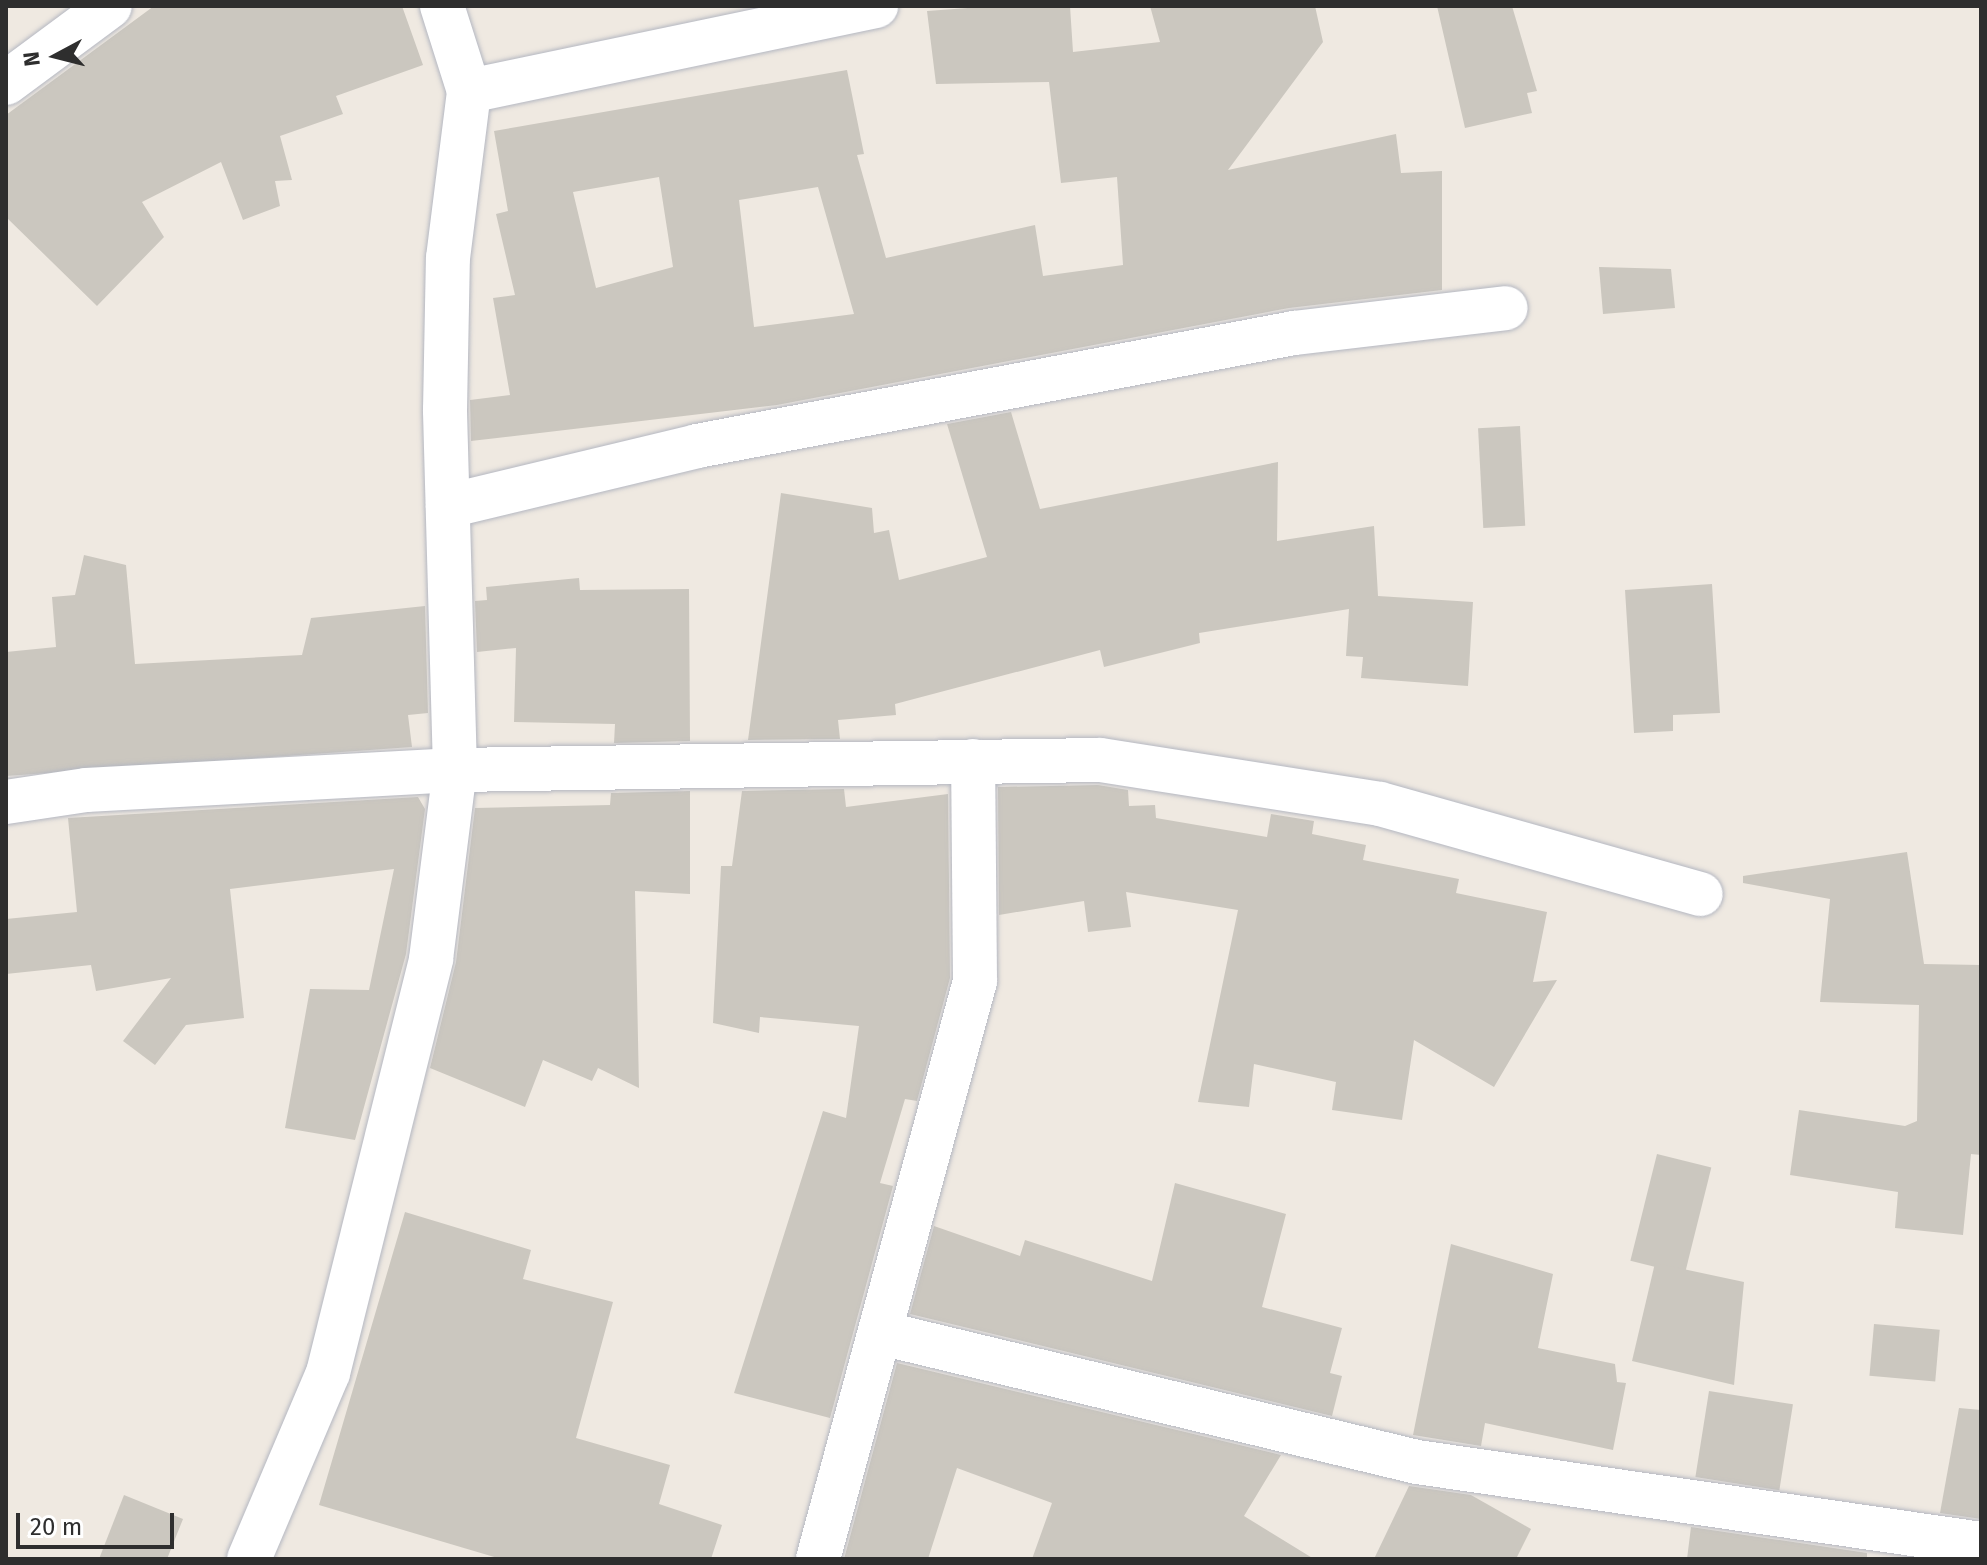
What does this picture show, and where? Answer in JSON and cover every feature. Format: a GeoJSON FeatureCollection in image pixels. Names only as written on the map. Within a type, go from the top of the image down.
{"type":"FeatureCollection","features":[{"type":"Feature","properties":{"kind":"street"},"geometry":{"type":"LineString","coordinates":[[6,83],[110,6]]}},
{"type":"Feature","properties":{"kind":"street"},"geometry":{"type":"LineString","coordinates":[[249,1559],[328,1373],[431,959],[455,770],[448,506],[448,258],[469,91],[442,6]]}},
{"type":"Feature","properties":{"kind":"street"},"geometry":{"type":"LineString","coordinates":[[469,91],[876,6]]}},
{"type":"Feature","properties":{"kind":"street"},"geometry":{"type":"LineString","coordinates":[[448,506],[697,446],[1294,333],[1506,308]]}},
{"type":"Feature","properties":{"kind":"street"},"geometry":{"type":"LineString","coordinates":[[6,802],[86,790],[455,770],[1100,760],[1380,804],[1701,894]]}},
{"type":"Feature","properties":{"kind":"street"},"geometry":{"type":"LineString","coordinates":[[818,1559],[975,981],[973,761]]}},
{"type":"Feature","properties":{"kind":"street"},"geometry":{"type":"LineString","coordinates":[[881,1333],[1417,1462],[1981,1544]]}},
{"type":"Feature","properties":{"kind":"building"},"geometry":{"type":"Polygon","coordinates":[[[154,6],[402,6],[423,65],[336,96],[343,114],[280,136],[292,180],[275,181],[280,206],[243,220],[221,162],[142,202],[164,237],[97,306],[6,217],[6,115],[154,6]]]}},
{"type":"Feature","properties":{"kind":"building"},"geometry":{"type":"Polygon","coordinates":[[[995,6],[1070,6],[1073,52],[1160,42],[1150,6],[1315,6],[1323,42],[1228,170],[1396,134],[1401,173],[1442,171],[1442,290],[1289,308],[777,405],[471,441],[470,400],[510,395],[493,298],[515,295],[496,214],[508,211],[494,131],[847,70],[864,154],[857,155],[886,258],[1035,225],[1043,276],[1123,265],[1117,177],[1061,183],[1049,82],[936,84],[927,11],[995,6]],[[659,177],[573,192],[596,288],[673,267],[659,177]],[[818,187],[739,200],[754,327],[854,314],[818,187]]]}},
{"type":"Feature","properties":{"kind":"building"},"geometry":{"type":"Polygon","coordinates":[[[1437,6],[1512,6],[1537,91],[1527,93],[1532,113],[1465,128],[1437,6]]]}},
{"type":"Feature","properties":{"kind":"building"},"geometry":{"type":"Polygon","coordinates":[[[1599,267],[1671,269],[1675,308],[1603,314],[1599,267]]]}},
{"type":"Feature","properties":{"kind":"building"},"geometry":{"type":"Polygon","coordinates":[[[1011,412],[1040,509],[1278,462],[1277,541],[1374,526],[1378,596],[1473,602],[1468,686],[1361,678],[1363,657],[1346,656],[1349,609],[1199,633],[1200,643],[1104,667],[1100,650],[895,704],[896,715],[838,720],[840,739],[748,740],[781,493],[872,508],[874,533],[889,530],[899,580],[987,557],[947,424],[1011,412]]]}},
{"type":"Feature","properties":{"kind":"building"},"geometry":{"type":"Polygon","coordinates":[[[1520,426],[1525,526],[1483,528],[1478,428],[1520,426]]]}},
{"type":"Feature","properties":{"kind":"building"},"geometry":{"type":"Polygon","coordinates":[[[84,555],[126,565],[135,664],[302,655],[311,618],[425,606],[428,713],[408,715],[412,747],[6,776],[6,652],[56,647],[52,597],[75,595],[84,555]]]}},
{"type":"Feature","properties":{"kind":"building"},"geometry":{"type":"Polygon","coordinates":[[[579,578],[580,590],[689,589],[690,741],[614,743],[615,724],[514,722],[516,648],[477,652],[475,601],[487,600],[486,587],[579,578]]]}},
{"type":"Feature","properties":{"kind":"building"},"geometry":{"type":"Polygon","coordinates":[[[1712,584],[1720,713],[1673,715],[1673,731],[1634,733],[1625,590],[1712,584]]]}},
{"type":"Feature","properties":{"kind":"building"},"geometry":{"type":"Polygon","coordinates":[[[1098,785],[1128,790],[1129,806],[1155,805],[1156,818],[1267,837],[1271,814],[1314,821],[1312,834],[1366,845],[1363,860],[1459,879],[1456,893],[1547,912],[1533,982],[1557,980],[1494,1087],[1414,1040],[1402,1120],[1332,1110],[1336,1082],[1254,1064],[1249,1107],[1198,1102],[1238,910],[1126,892],[1131,927],[1088,932],[1084,901],[999,915],[998,787],[1098,785]]]}},
{"type":"Feature","properties":{"kind":"building"},"geometry":{"type":"Polygon","coordinates":[[[844,789],[846,807],[948,794],[950,978],[917,1101],[905,1099],[880,1183],[893,1186],[830,1418],[734,1393],[823,1111],[846,1118],[859,1026],[760,1017],[759,1033],[713,1023],[721,866],[732,866],[742,791],[844,789]]]}},
{"type":"Feature","properties":{"kind":"building"},"geometry":{"type":"Polygon","coordinates":[[[690,791],[690,894],[635,891],[639,1088],[598,1068],[592,1081],[543,1060],[525,1107],[430,1068],[456,962],[475,808],[610,805],[611,793],[690,791]]]}},
{"type":"Feature","properties":{"kind":"building"},"geometry":{"type":"Polygon","coordinates":[[[418,797],[425,809],[406,954],[355,1140],[285,1128],[310,989],[369,990],[394,869],[230,889],[244,1018],[186,1025],[155,1065],[123,1041],[171,978],[96,991],[91,965],[6,974],[6,919],[77,912],[68,818],[418,797]]]}},
{"type":"Feature","properties":{"kind":"building"},"geometry":{"type":"Polygon","coordinates":[[[1907,852],[1924,964],[1981,965],[1981,1155],[1971,1154],[1963,1235],[1895,1228],[1898,1192],[1790,1175],[1799,1110],[1905,1126],[1917,1121],[1919,1005],[1820,1002],[1830,899],[1743,883],[1743,876],[1907,852]]]}},
{"type":"Feature","properties":{"kind":"building"},"geometry":{"type":"Polygon","coordinates":[[[1657,1154],[1711,1168],[1685,1274],[1630,1261],[1657,1154]]]}},
{"type":"Feature","properties":{"kind":"building"},"geometry":{"type":"Polygon","coordinates":[[[1175,1183],[1286,1214],[1262,1307],[1342,1328],[1330,1373],[1342,1376],[1332,1416],[910,1314],[934,1226],[1020,1256],[1025,1240],[1152,1281],[1175,1183]]]}},
{"type":"Feature","properties":{"kind":"building"},"geometry":{"type":"Polygon","coordinates":[[[405,1212],[531,1250],[523,1279],[613,1302],[576,1438],[670,1465],[659,1504],[722,1525],[711,1559],[501,1559],[319,1505],[405,1212]]]}},
{"type":"Feature","properties":{"kind":"building"},"geometry":{"type":"Polygon","coordinates":[[[1451,1244],[1553,1274],[1538,1348],[1615,1364],[1617,1382],[1626,1383],[1613,1450],[1485,1423],[1481,1446],[1413,1435],[1451,1244]]]}},
{"type":"Feature","properties":{"kind":"building"},"geometry":{"type":"Polygon","coordinates":[[[1655,1263],[1744,1282],[1734,1385],[1632,1361],[1655,1263]]]}},
{"type":"Feature","properties":{"kind":"building"},"geometry":{"type":"Polygon","coordinates":[[[1874,1324],[1940,1330],[1935,1382],[1869,1376],[1874,1324]]]}},
{"type":"Feature","properties":{"kind":"building"},"geometry":{"type":"Polygon","coordinates":[[[897,1363],[1281,1455],[1244,1516],[1314,1559],[1032,1559],[1052,1503],[957,1468],[928,1559],[844,1559],[897,1363]]]}},
{"type":"Feature","properties":{"kind":"building"},"geometry":{"type":"Polygon","coordinates":[[[1709,1391],[1793,1404],[1779,1490],[1695,1477],[1709,1391]]]}},
{"type":"Feature","properties":{"kind":"building"},"geometry":{"type":"Polygon","coordinates":[[[1959,1408],[1981,1410],[1981,1519],[1940,1513],[1959,1408]]]}},
{"type":"Feature","properties":{"kind":"building"},"geometry":{"type":"Polygon","coordinates":[[[1409,1486],[1471,1495],[1531,1529],[1516,1559],[1374,1559],[1409,1486]]]}},
{"type":"Feature","properties":{"kind":"building"},"geometry":{"type":"Polygon","coordinates":[[[124,1495],[183,1519],[167,1559],[99,1559],[124,1495]]]}},
{"type":"Feature","properties":{"kind":"building"},"geometry":{"type":"Polygon","coordinates":[[[1691,1527],[1867,1553],[1867,1559],[1687,1559],[1691,1527]]]}}]}
